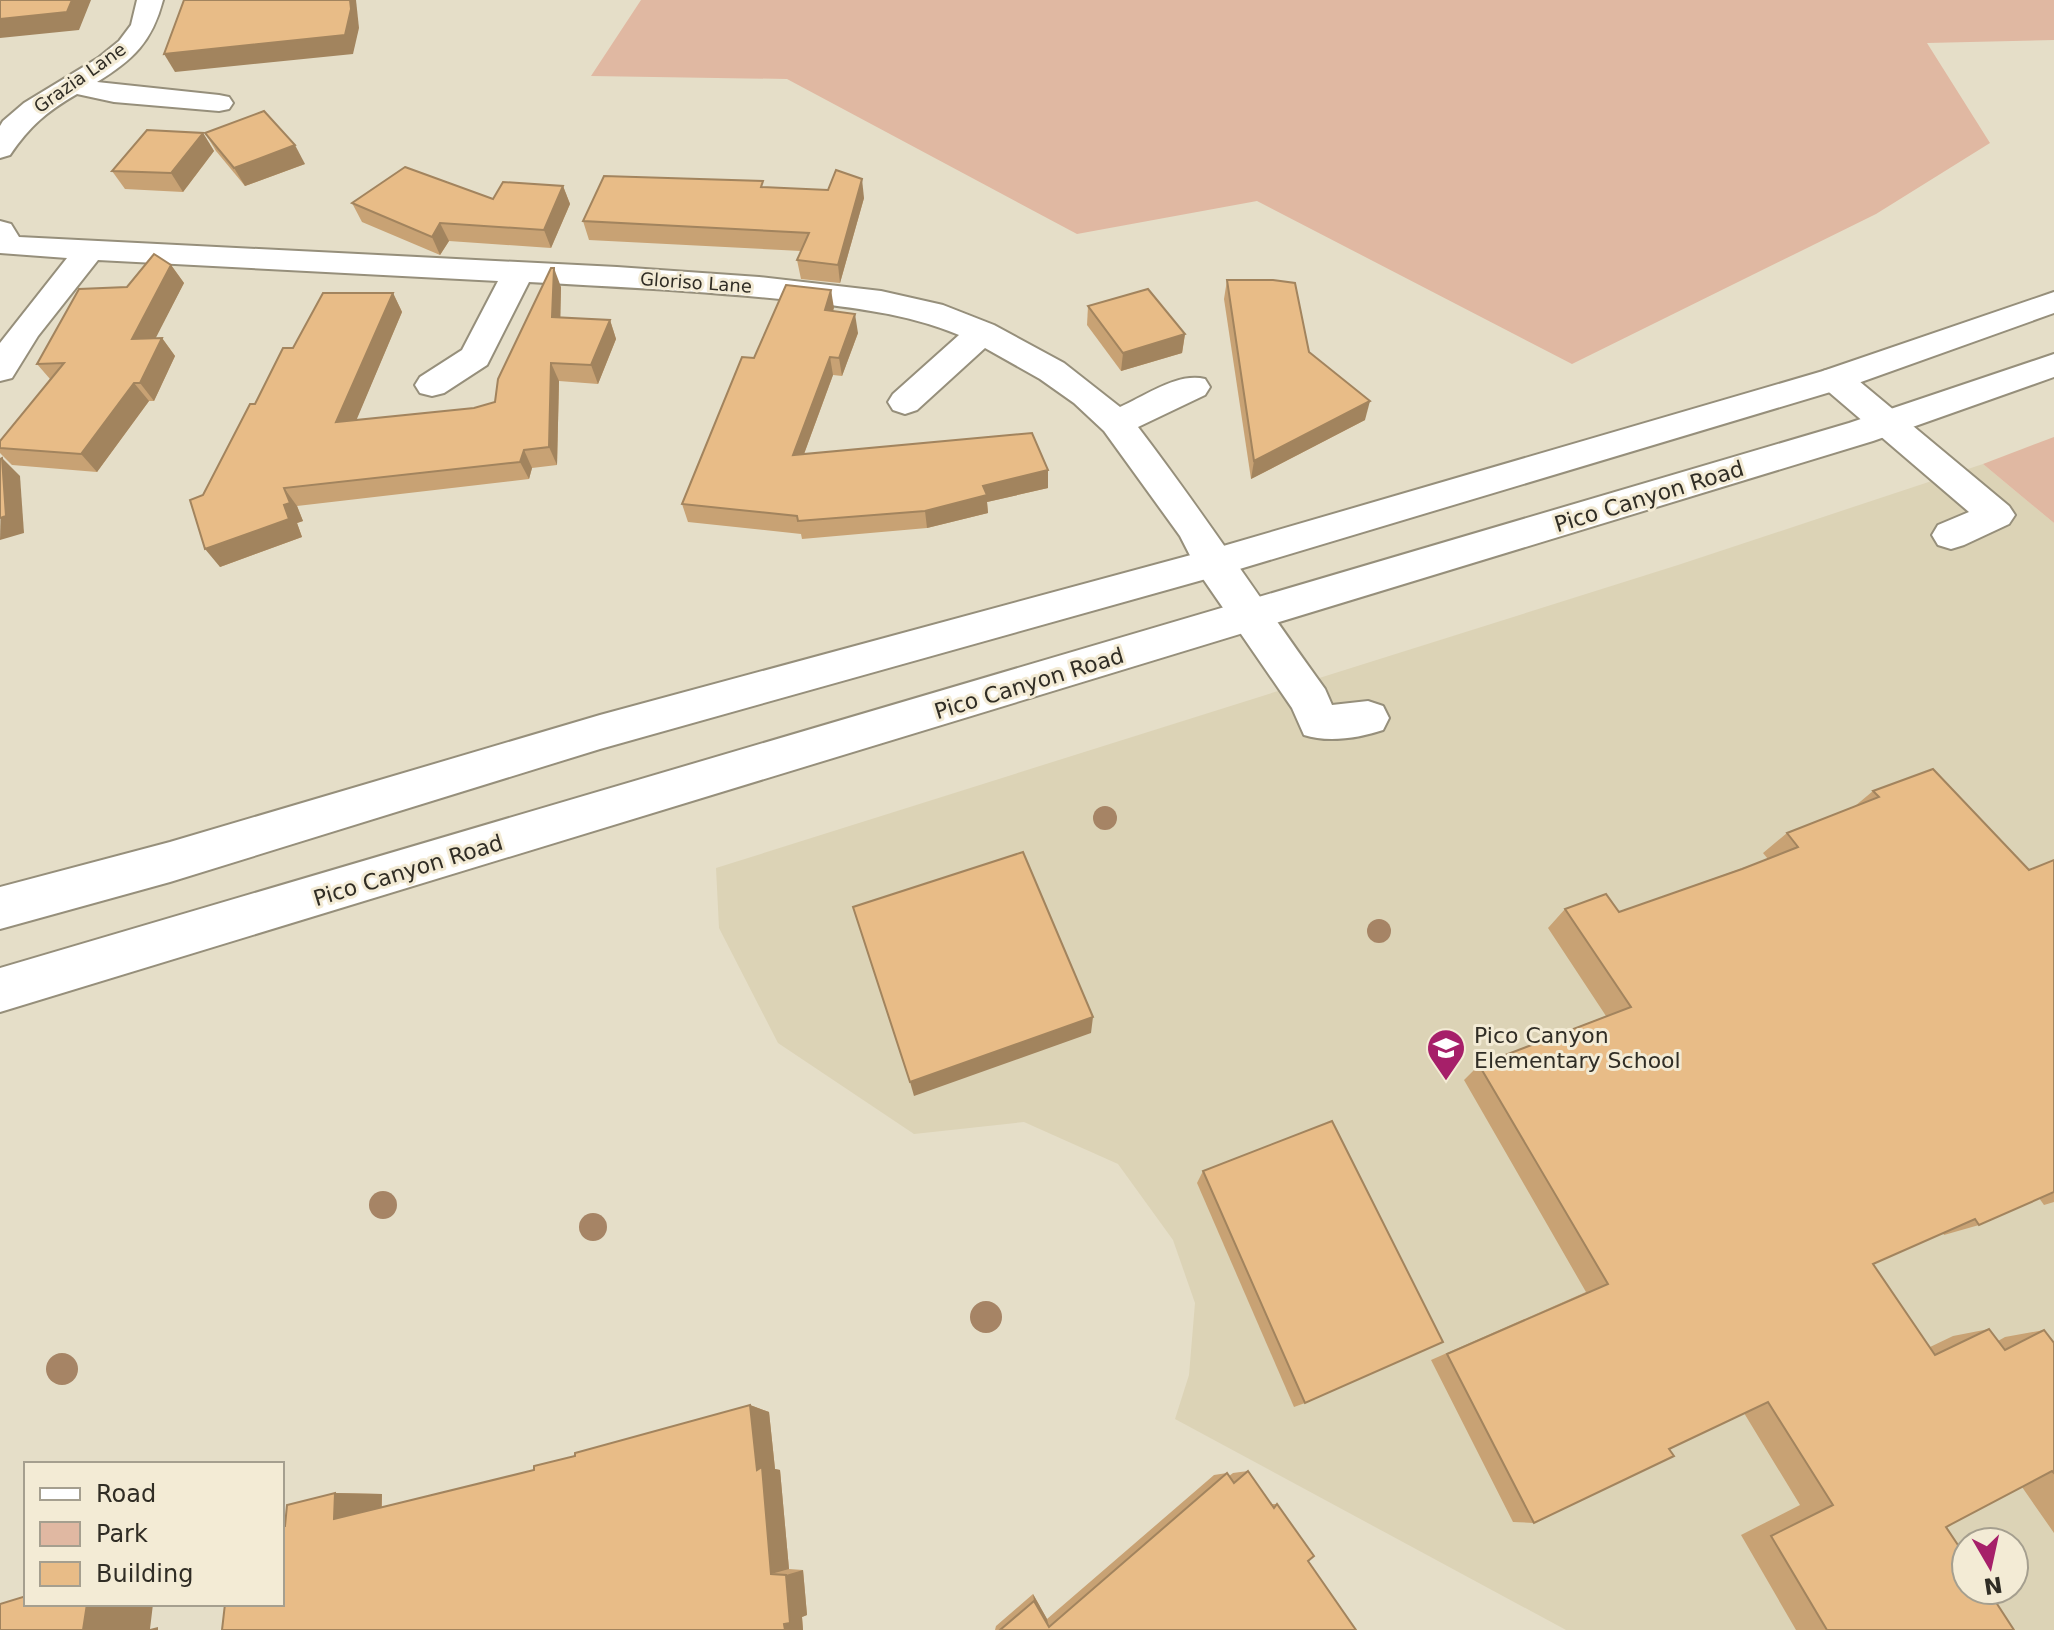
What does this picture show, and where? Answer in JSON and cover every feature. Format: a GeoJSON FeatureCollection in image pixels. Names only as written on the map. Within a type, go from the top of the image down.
{"type":"FeatureCollection","features":[{"type":"Feature","properties":{"kind":"main road","name":"Grazia Lane"},"geometry":{"type":"LineString","coordinates":[[0,149],[19,122],[123,52],[139,34],[150,13],[150,0]]}},
{"type":"Feature","properties":{"kind":"main road"},"geometry":{"type":"LineString","coordinates":[[73,85],[114,94],[219,103]]}},
{"type":"Feature","properties":{"kind":"main road","name":"Gloriso Lane"},"geometry":{"type":"LineString","coordinates":[[4,238],[90,250],[759,287],[881,301],[932,312],[982,332],[1052,371],[1086,395],[1116,423],[1188,519],[1213,563],[1310,701],[1319,723],[1368,718]]}},
{"type":"Feature","properties":{"kind":"main road"},"geometry":{"type":"LineString","coordinates":[[0,370],[25,330],[90,250]]}},
{"type":"Feature","properties":{"kind":"main road"},"geometry":{"type":"LineString","coordinates":[[432,385],[475,357],[518,272]]}},
{"type":"Feature","properties":{"kind":"main road"},"geometry":{"type":"LineString","coordinates":[[0,908],[170,862],[587,736],[1213,563],[1835,379],[2054,302]]}},
{"type":"Feature","properties":{"kind":"main road"},"geometry":{"type":"LineString","coordinates":[[905,402],[982,332]]}},
{"type":"Feature","properties":{"kind":"main road","name":"Pico Canyon Road"},"geometry":{"type":"LineString","coordinates":[[0,990],[1888,423],[2054,365]]}},
{"type":"Feature","properties":{"kind":"main road"},"geometry":{"type":"LineString","coordinates":[[1835,379],[1996,515],[1951,535]]}},
{"type":"Feature","properties":{"kind":"main road"},"geometry":{"type":"LineString","coordinates":[[1116,423],[1193,387]]}},
{"type":"Feature","properties":{"kind":"shaded area","name":"Pico Canyon Elementary School"},"geometry":{"type":"Polygon","coordinates":[[[1983,464],[2054,523],[2054,1630],[1566,1630],[1175,1419],[1189,1375],[1195,1303],[1173,1240],[1118,1164],[1024,1122],[914,1134],[778,1043],[719,928],[716,868],[1678,565],[1983,464]]]}},
{"type":"Feature","properties":{"kind":"green space"},"geometry":{"type":"Polygon","coordinates":[[[641,0],[2054,0],[2054,40],[1927,43],[1990,143],[1876,214],[1572,364],[1257,201],[1077,234],[787,79],[591,76],[641,0]]]}},
{"type":"Feature","properties":{"kind":"green space"},"geometry":{"type":"Polygon","coordinates":[[[2054,437],[2054,523],[1983,464],[2054,437]]]}},
{"type":"Feature","properties":{"kind":"building"},"geometry":{"type":"Polygon","coordinates":[[[0,0],[72,0],[67,12],[0,19],[0,0]]]}},
{"type":"Feature","properties":{"kind":"building"},"geometry":{"type":"Polygon","coordinates":[[[184,0],[350,0],[351,9],[345,35],[164,54],[184,0]]]}},
{"type":"Feature","properties":{"kind":"building"},"geometry":{"type":"Polygon","coordinates":[[[264,111],[295,145],[234,168],[205,133],[264,111]]]}},
{"type":"Feature","properties":{"kind":"building"},"geometry":{"type":"Polygon","coordinates":[[[147,130],[203,133],[171,173],[112,171],[147,130]]]}},
{"type":"Feature","properties":{"kind":"building"},"geometry":{"type":"Polygon","coordinates":[[[405,167],[493,199],[503,182],[563,186],[544,230],[440,223],[432,237],[352,203],[405,167]]]}},
{"type":"Feature","properties":{"kind":"building"},"geometry":{"type":"Polygon","coordinates":[[[836,170],[862,179],[838,265],[797,260],[809,233],[583,221],[604,176],[763,181],[761,187],[828,190],[836,170]]]}},
{"type":"Feature","properties":{"kind":"building"},"geometry":{"type":"Polygon","coordinates":[[[154,254],[171,265],[132,339],[162,338],[140,383],[134,383],[81,454],[0,448],[0,441],[64,363],[37,364],[79,289],[127,287],[154,254]]]}},
{"type":"Feature","properties":{"kind":"building"},"geometry":{"type":"Polygon","coordinates":[[[551,268],[554,268],[552,317],[610,320],[591,365],[551,363],[549,447],[524,450],[520,462],[284,488],[290,503],[284,505],[289,519],[205,549],[190,500],[203,495],[283,348],[293,348],[323,293],[393,293],[336,422],[474,408],[495,402],[498,379],[551,268]]]}},
{"type":"Feature","properties":{"kind":"building"},"geometry":{"type":"Polygon","coordinates":[[[1227,280],[1295,283],[1309,352],[1370,401],[1254,461],[1227,280]]]}},
{"type":"Feature","properties":{"kind":"building"},"geometry":{"type":"Polygon","coordinates":[[[786,285],[831,290],[825,310],[855,314],[839,358],[830,357],[793,455],[1032,433],[1048,470],[983,486],[987,495],[925,511],[798,521],[797,516],[682,504],[742,357],[754,358],[786,285]]]}},
{"type":"Feature","properties":{"kind":"building"},"geometry":{"type":"Polygon","coordinates":[[[1148,289],[1185,334],[1123,353],[1088,306],[1148,289]]]}},
{"type":"Feature","properties":{"kind":"building"},"geometry":{"type":"Polygon","coordinates":[[[0,459],[6,516],[0,518],[0,459]]]}},
{"type":"Feature","properties":{"kind":"building"},"geometry":{"type":"Polygon","coordinates":[[[1933,769],[2029,870],[2054,860],[2054,1192],[1979,1225],[1975,1219],[1873,1264],[1935,1355],[1989,1329],[2005,1350],[2044,1330],[2054,1343],[2054,1473],[2052,1471],[1946,1527],[1950,1533],[1950,1606],[1998,1606],[2014,1630],[1827,1630],[1771,1536],[1833,1505],[1768,1402],[1669,1449],[1674,1456],[1534,1523],[1447,1354],[1608,1284],[1479,1065],[1631,1007],[1565,909],[1606,894],[1619,912],[1742,869],[1798,847],[1787,833],[1879,797],[1873,791],[1933,769]]]}},
{"type":"Feature","properties":{"kind":"building"},"geometry":{"type":"Polygon","coordinates":[[[1023,852],[1093,1017],[910,1082],[853,907],[1023,852]]]}},
{"type":"Feature","properties":{"kind":"building"},"geometry":{"type":"Polygon","coordinates":[[[1332,1121],[1443,1342],[1305,1403],[1203,1171],[1332,1121]]]}},
{"type":"Feature","properties":{"kind":"building"},"geometry":{"type":"Polygon","coordinates":[[[750,1405],[757,1470],[762,1467],[771,1574],[786,1575],[790,1623],[784,1624],[785,1630],[222,1630],[225,1606],[284,1606],[287,1505],[335,1493],[334,1519],[534,1470],[534,1466],[575,1456],[575,1453],[750,1405]]]}},
{"type":"Feature","properties":{"kind":"building"},"geometry":{"type":"Polygon","coordinates":[[[1248,1471],[1274,1508],[1277,1504],[1314,1556],[1308,1561],[1356,1630],[1000,1630],[1034,1601],[1049,1627],[1227,1473],[1234,1483],[1248,1471]]]}},
{"type":"Feature","properties":{"kind":"building"},"geometry":{"type":"Polygon","coordinates":[[[24,1597],[24,1606],[87,1606],[83,1630],[0,1630],[0,1604],[24,1597]]]}},
{"type":"Feature","properties":{"kind":"place","name":"Pico Canyon Elementary School"},"geometry":{"type":"Point","coordinates":[1446,1082]}}]}
